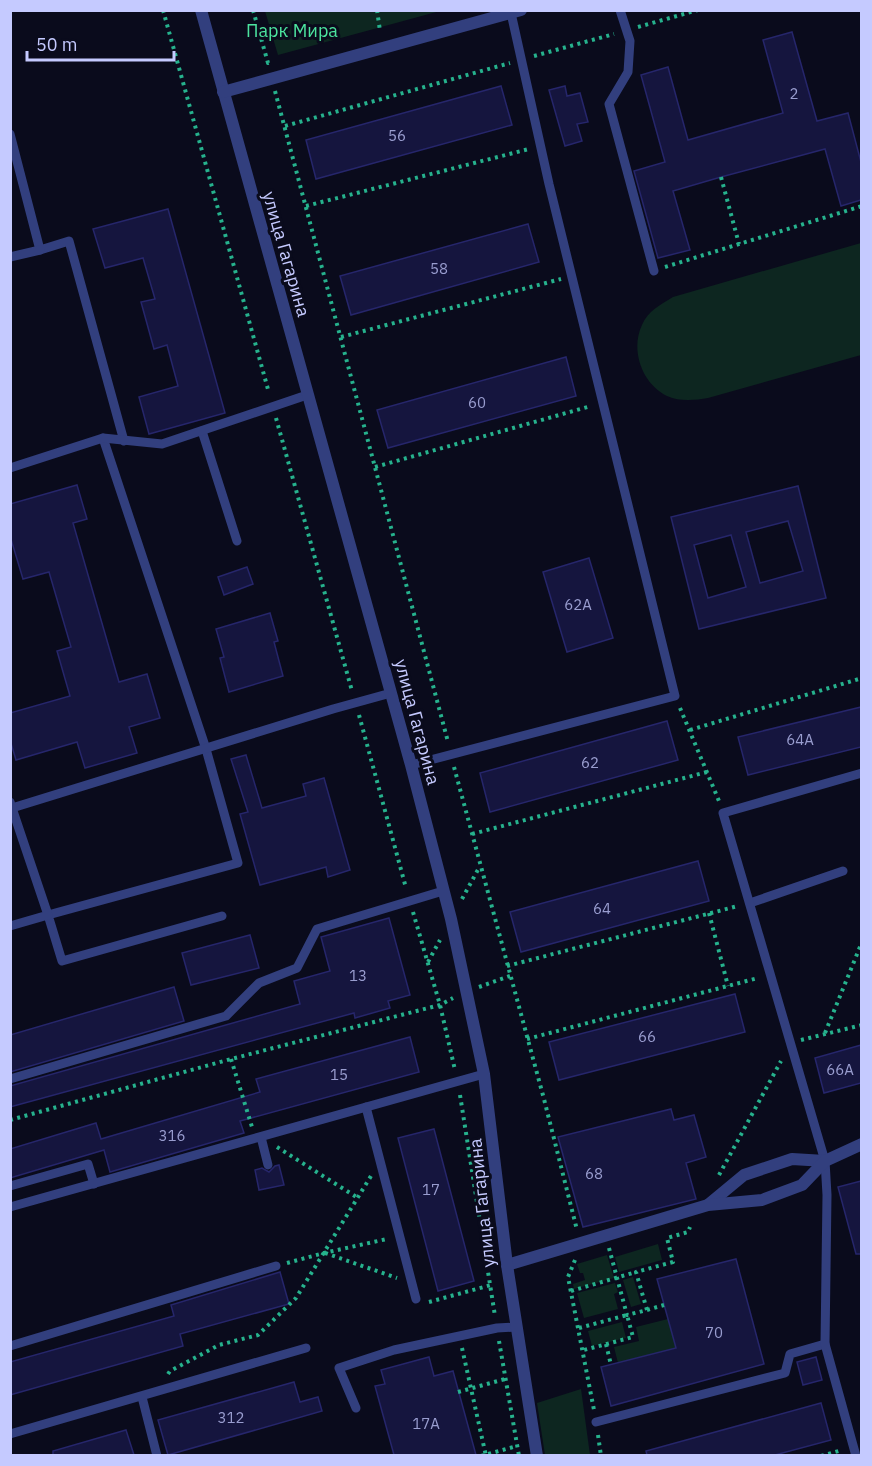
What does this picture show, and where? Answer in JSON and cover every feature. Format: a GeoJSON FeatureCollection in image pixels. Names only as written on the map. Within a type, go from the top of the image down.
{"type":"FeatureCollection","features":[{"type":"Feature","properties":{"kind":"street","name":"улица Гагарина"},"geometry":{"type":"LineString","coordinates":[[201,10],[444,891],[484,1074],[507,1265],[537,1455]]}},
{"type":"Feature","properties":{"kind":"street"},"geometry":{"type":"LineString","coordinates":[[222,92],[516,12]]}},
{"type":"Feature","properties":{"kind":"street"},"geometry":{"type":"LineString","coordinates":[[507,1265],[708,1205],[762,1200],[802,1185],[825,1161],[861,1144]]}},
{"type":"Feature","properties":{"kind":"street"},"geometry":{"type":"LineString","coordinates":[[708,1205],[744,1175],[792,1159],[825,1161]]}},
{"type":"Feature","properties":{"kind":"lane"},"geometry":{"type":"LineString","coordinates":[[620,10],[630,40],[628,72],[609,104],[654,271]]}},
{"type":"Feature","properties":{"kind":"lane"},"geometry":{"type":"LineString","coordinates":[[411,765],[675,696],[541,146],[522,60],[516,12]]}},
{"type":"Feature","properties":{"kind":"lane"},"geometry":{"type":"LineString","coordinates":[[10,134],[40,250]]}},
{"type":"Feature","properties":{"kind":"lane"},"geometry":{"type":"LineString","coordinates":[[10,257],[69,241],[124,441]]}},
{"type":"Feature","properties":{"kind":"lane"},"geometry":{"type":"LineString","coordinates":[[10,468],[103,438],[162,444],[307,395]]}},
{"type":"Feature","properties":{"kind":"lane"},"geometry":{"type":"LineString","coordinates":[[202,431],[237,541]]}},
{"type":"Feature","properties":{"kind":"lane"},"geometry":{"type":"LineString","coordinates":[[10,926],[238,862],[206,748],[103,438]]}},
{"type":"Feature","properties":{"kind":"lane"},"geometry":{"type":"LineString","coordinates":[[222,916],[62,961],[11,805],[391,693]]}},
{"type":"Feature","properties":{"kind":"lane"},"geometry":{"type":"LineString","coordinates":[[855,1451],[825,1344],[828,1195],[825,1161],[723,813],[861,772]]}},
{"type":"Feature","properties":{"kind":"lane"},"geometry":{"type":"LineString","coordinates":[[750,903],[843,871]]}},
{"type":"Feature","properties":{"kind":"lane"},"geometry":{"type":"LineString","coordinates":[[10,1079],[225,1016],[259,983],[297,968],[317,929],[444,891]]}},
{"type":"Feature","properties":{"kind":"lane"},"geometry":{"type":"LineString","coordinates":[[10,1207],[484,1074]]}},
{"type":"Feature","properties":{"kind":"lane"},"geometry":{"type":"LineString","coordinates":[[366,1107],[416,1299]]}},
{"type":"Feature","properties":{"kind":"lane"},"geometry":{"type":"LineString","coordinates":[[258,1137],[268,1165]]}},
{"type":"Feature","properties":{"kind":"lane"},"geometry":{"type":"LineString","coordinates":[[10,1186],[88,1164],[94,1184]]}},
{"type":"Feature","properties":{"kind":"lane"},"geometry":{"type":"LineString","coordinates":[[10,1346],[276,1266]]}},
{"type":"Feature","properties":{"kind":"lane"},"geometry":{"type":"LineString","coordinates":[[356,1408],[339,1368],[394,1350],[497,1328],[516,1327]]}},
{"type":"Feature","properties":{"kind":"lane"},"geometry":{"type":"LineString","coordinates":[[596,1422],[785,1373],[790,1354],[825,1344]]}},
{"type":"Feature","properties":{"kind":"lane"},"geometry":{"type":"LineString","coordinates":[[10,1434],[306,1348]]}},
{"type":"Feature","properties":{"kind":"lane"},"geometry":{"type":"LineString","coordinates":[[142,1397],[157,1455]]}},
{"type":"Feature","properties":{"kind":"path"},"geometry":{"type":"LineString","coordinates":[[163,10],[440,1005],[458,1081],[519,1455]]}},
{"type":"Feature","properties":{"kind":"path"},"geometry":{"type":"LineString","coordinates":[[253,10],[268,63],[279,59]]}},
{"type":"Feature","properties":{"kind":"path"},"geometry":{"type":"LineString","coordinates":[[377,10],[380,31]]}},
{"type":"Feature","properties":{"kind":"path"},"geometry":{"type":"LineString","coordinates":[[285,126],[698,10]]}},
{"type":"Feature","properties":{"kind":"path"},"geometry":{"type":"LineString","coordinates":[[369,34],[391,28]]}},
{"type":"Feature","properties":{"kind":"path"},"geometry":{"type":"LineString","coordinates":[[306,206],[541,146]]}},
{"type":"Feature","properties":{"kind":"path"},"geometry":{"type":"LineString","coordinates":[[721,177],[739,244]]}},
{"type":"Feature","properties":{"kind":"path"},"geometry":{"type":"LineString","coordinates":[[654,271],[861,206]]}},
{"type":"Feature","properties":{"kind":"path"},"geometry":{"type":"LineString","coordinates":[[341,337],[572,276]]}},
{"type":"Feature","properties":{"kind":"path"},"geometry":{"type":"LineString","coordinates":[[375,467],[603,402]]}},
{"type":"Feature","properties":{"kind":"path"},"geometry":{"type":"LineString","coordinates":[[690,730],[861,678]]}},
{"type":"Feature","properties":{"kind":"path"},"geometry":{"type":"LineString","coordinates":[[675,696],[723,813]]}},
{"type":"Feature","properties":{"kind":"path"},"geometry":{"type":"LineString","coordinates":[[472,834],[707,772]]}},
{"type":"Feature","properties":{"kind":"path"},"geometry":{"type":"LineString","coordinates":[[507,966],[750,903]]}},
{"type":"Feature","properties":{"kind":"path"},"geometry":{"type":"LineString","coordinates":[[709,913],[729,986]]}},
{"type":"Feature","properties":{"kind":"path"},"geometry":{"type":"LineString","coordinates":[[824,1034],[861,942]]}},
{"type":"Feature","properties":{"kind":"path"},"geometry":{"type":"LineString","coordinates":[[527,1039],[771,975]]}},
{"type":"Feature","properties":{"kind":"path"},"geometry":{"type":"LineString","coordinates":[[10,1120],[231,1059],[440,1005],[467,991],[510,976]]}},
{"type":"Feature","properties":{"kind":"path"},"geometry":{"type":"LineString","coordinates":[[790,1042],[861,1025]]}},
{"type":"Feature","properties":{"kind":"path"},"geometry":{"type":"LineString","coordinates":[[231,1059],[258,1137],[358,1198]]}},
{"type":"Feature","properties":{"kind":"path"},"geometry":{"type":"LineString","coordinates":[[156,1392],[170,1371],[219,1345],[258,1335],[296,1298],[380,1161]]}},
{"type":"Feature","properties":{"kind":"path"},"geometry":{"type":"LineString","coordinates":[[276,1266],[324,1252],[400,1237]]}},
{"type":"Feature","properties":{"kind":"path"},"geometry":{"type":"LineString","coordinates":[[584,1350],[633,1337],[606,1237]]}},
{"type":"Feature","properties":{"kind":"path"},"geometry":{"type":"LineString","coordinates":[[324,1252],[412,1283]]}},
{"type":"Feature","properties":{"kind":"path"},"geometry":{"type":"LineString","coordinates":[[571,1291],[636,1272]]}},
{"type":"Feature","properties":{"kind":"path"},"geometry":{"type":"LineString","coordinates":[[646,1310],[664,1305]]}},
{"type":"Feature","properties":{"kind":"path"},"geometry":{"type":"LineString","coordinates":[[579,1328],[627,1315]]}},
{"type":"Feature","properties":{"kind":"path"},"geometry":{"type":"LineString","coordinates":[[459,1336],[484,1455],[517,1446]]}},
{"type":"Feature","properties":{"kind":"path"},"geometry":{"type":"LineString","coordinates":[[606,1344],[612,1365]]}},
{"type":"Feature","properties":{"kind":"path"},"geometry":{"type":"LineString","coordinates":[[458,1392],[505,1379]]}},
{"type":"Feature","properties":{"kind":"path"},"geometry":{"type":"LineString","coordinates":[[821,1455],[855,1451]]}},
{"type":"Feature","properties":{"kind":"green space","name":"Парк Мира"},"geometry":{"type":"Polygon","coordinates":[[[265,10],[440,11],[278,55],[265,10]]]}},
{"type":"Feature","properties":{"kind":"green space"},"geometry":{"type":"Polygon","coordinates":[[[861,243],[861,355],[698,399],[683,400],[667,396],[658,391],[645,375],[637,345],[642,325],[655,309],[668,300],[861,243]]]}},
{"type":"Feature","properties":{"kind":"green space"},"geometry":{"type":"Polygon","coordinates":[[[658,1244],[662,1260],[619,1272],[615,1257],[658,1244]]]}},
{"type":"Feature","properties":{"kind":"green space"},"geometry":{"type":"Polygon","coordinates":[[[607,1255],[614,1278],[574,1289],[573,1284],[585,1280],[577,1264],[607,1255]]]}},
{"type":"Feature","properties":{"kind":"green space"},"geometry":{"type":"Polygon","coordinates":[[[633,1277],[641,1304],[631,1307],[623,1280],[633,1277]]]}},
{"type":"Feature","properties":{"kind":"green space"},"geometry":{"type":"Polygon","coordinates":[[[615,1283],[618,1292],[614,1294],[618,1309],[584,1318],[577,1293],[615,1283]]]}},
{"type":"Feature","properties":{"kind":"green space"},"geometry":{"type":"Polygon","coordinates":[[[668,1319],[676,1348],[618,1363],[614,1347],[639,1341],[636,1327],[668,1319]]]}},
{"type":"Feature","properties":{"kind":"green space"},"geometry":{"type":"Polygon","coordinates":[[[622,1322],[626,1338],[592,1346],[588,1331],[622,1322]]]}},
{"type":"Feature","properties":{"kind":"green space"},"geometry":{"type":"Polygon","coordinates":[[[581,1389],[590,1455],[545,1455],[537,1403],[581,1389]]]}},
{"type":"Feature","properties":{"kind":"building"},"geometry":{"type":"Polygon","coordinates":[[[792,32],[817,121],[848,113],[861,162],[861,200],[841,206],[825,149],[721,177],[673,191],[690,250],[658,258],[634,171],[665,162],[641,75],[668,67],[688,140],[783,113],[763,40],[792,32]]]}},
{"type":"Feature","properties":{"kind":"building"},"geometry":{"type":"Polygon","coordinates":[[[501,86],[512,125],[316,179],[306,140],[501,86]]]}},
{"type":"Feature","properties":{"kind":"building"},"geometry":{"type":"Polygon","coordinates":[[[565,86],[567,96],[580,93],[588,122],[577,124],[582,141],[565,146],[549,90],[565,86]]]}},
{"type":"Feature","properties":{"kind":"building"},"geometry":{"type":"Polygon","coordinates":[[[168,209],[225,413],[149,434],[139,397],[178,386],[167,345],[154,349],[141,302],[155,299],[143,258],[105,268],[93,229],[168,209]]]}},
{"type":"Feature","properties":{"kind":"building"},"geometry":{"type":"Polygon","coordinates":[[[528,224],[539,262],[351,315],[340,276],[528,224]]]}},
{"type":"Feature","properties":{"kind":"building"},"geometry":{"type":"Polygon","coordinates":[[[566,357],[576,396],[388,448],[377,410],[566,357]]]}},
{"type":"Feature","properties":{"kind":"building"},"geometry":{"type":"Polygon","coordinates":[[[77,485],[87,519],[73,523],[119,682],[147,674],[160,718],[129,727],[137,753],[85,768],[77,742],[16,760],[10,740],[10,713],[70,696],[57,651],[71,647],[49,572],[23,579],[10,536],[10,504],[77,485]]]}},
{"type":"Feature","properties":{"kind":"building"},"geometry":{"type":"Polygon","coordinates":[[[798,486],[826,598],[699,629],[671,517],[798,486]],[[788,521],[746,532],[760,583],[803,571],[788,521]],[[731,535],[694,545],[708,598],[746,587],[731,535]]]}},
{"type":"Feature","properties":{"kind":"building"},"geometry":{"type":"Polygon","coordinates":[[[589,558],[613,638],[567,652],[543,572],[589,558]]]}},
{"type":"Feature","properties":{"kind":"building"},"geometry":{"type":"Polygon","coordinates":[[[247,567],[253,584],[224,595],[218,577],[247,567]]]}},
{"type":"Feature","properties":{"kind":"building"},"geometry":{"type":"Polygon","coordinates":[[[270,613],[278,641],[274,642],[283,676],[229,692],[220,658],[224,657],[216,629],[270,613]]]}},
{"type":"Feature","properties":{"kind":"building"},"geometry":{"type":"Polygon","coordinates":[[[861,707],[861,747],[748,775],[738,737],[861,707]]]}},
{"type":"Feature","properties":{"kind":"building"},"geometry":{"type":"Polygon","coordinates":[[[667,721],[678,760],[490,812],[480,773],[667,721]]]}},
{"type":"Feature","properties":{"kind":"building"},"geometry":{"type":"Polygon","coordinates":[[[246,755],[262,808],[306,796],[303,784],[324,778],[350,870],[328,877],[326,867],[260,885],[240,814],[248,812],[231,759],[246,755]]]}},
{"type":"Feature","properties":{"kind":"building"},"geometry":{"type":"Polygon","coordinates":[[[698,861],[709,901],[521,952],[510,912],[698,861]]]}},
{"type":"Feature","properties":{"kind":"building"},"geometry":{"type":"Polygon","coordinates":[[[389,918],[410,995],[388,1001],[390,1008],[355,1018],[354,1013],[10,1107],[10,1086],[300,1004],[294,981],[330,971],[321,937],[389,918]]]}},
{"type":"Feature","properties":{"kind":"building"},"geometry":{"type":"Polygon","coordinates":[[[250,935],[259,968],[191,985],[182,953],[250,935]]]}},
{"type":"Feature","properties":{"kind":"building"},"geometry":{"type":"Polygon","coordinates":[[[174,987],[184,1021],[10,1072],[10,1035],[174,987]]]}},
{"type":"Feature","properties":{"kind":"building"},"geometry":{"type":"Polygon","coordinates":[[[735,994],[745,1032],[559,1080],[549,1042],[735,994]]]}},
{"type":"Feature","properties":{"kind":"building"},"geometry":{"type":"Polygon","coordinates":[[[410,1037],[419,1072],[240,1121],[244,1133],[110,1172],[104,1150],[10,1178],[10,1149],[96,1123],[101,1139],[260,1092],[256,1079],[410,1037]]]}},
{"type":"Feature","properties":{"kind":"building"},"geometry":{"type":"Polygon","coordinates":[[[861,1045],[861,1083],[824,1093],[815,1058],[861,1045]]]}},
{"type":"Feature","properties":{"kind":"building"},"geometry":{"type":"Polygon","coordinates":[[[671,1109],[674,1120],[694,1115],[706,1157],[686,1163],[696,1199],[583,1227],[558,1137],[671,1109]]]}},
{"type":"Feature","properties":{"kind":"building"},"geometry":{"type":"Polygon","coordinates":[[[434,1129],[474,1281],[438,1291],[398,1138],[434,1129]]]}},
{"type":"Feature","properties":{"kind":"building"},"geometry":{"type":"Polygon","coordinates":[[[279,1165],[284,1185],[259,1190],[255,1170],[262,1168],[269,1172],[279,1165]]]}},
{"type":"Feature","properties":{"kind":"building"},"geometry":{"type":"Polygon","coordinates":[[[861,1181],[861,1254],[856,1254],[838,1187],[861,1181]]]}},
{"type":"Feature","properties":{"kind":"building"},"geometry":{"type":"Polygon","coordinates":[[[736,1259],[764,1364],[611,1406],[601,1367],[676,1348],[657,1279],[736,1259]]]}},
{"type":"Feature","properties":{"kind":"building"},"geometry":{"type":"Polygon","coordinates":[[[280,1272],[289,1304],[180,1334],[183,1346],[10,1395],[10,1362],[174,1316],[171,1305],[280,1272]]]}},
{"type":"Feature","properties":{"kind":"building"},"geometry":{"type":"Polygon","coordinates":[[[429,1357],[434,1376],[453,1371],[476,1455],[394,1455],[375,1386],[385,1384],[381,1370],[429,1357]]]}},
{"type":"Feature","properties":{"kind":"building"},"geometry":{"type":"Polygon","coordinates":[[[816,1357],[822,1380],[803,1385],[797,1362],[816,1357]]]}},
{"type":"Feature","properties":{"kind":"building"},"geometry":{"type":"Polygon","coordinates":[[[294,1382],[300,1402],[318,1397],[322,1411],[168,1455],[158,1420],[294,1382]]]}},
{"type":"Feature","properties":{"kind":"building"},"geometry":{"type":"Polygon","coordinates":[[[821,1403],[831,1440],[775,1455],[647,1455],[646,1451],[821,1403]]]}},
{"type":"Feature","properties":{"kind":"building"},"geometry":{"type":"Polygon","coordinates":[[[126,1430],[134,1455],[53,1455],[53,1451],[126,1430]]]}}]}
